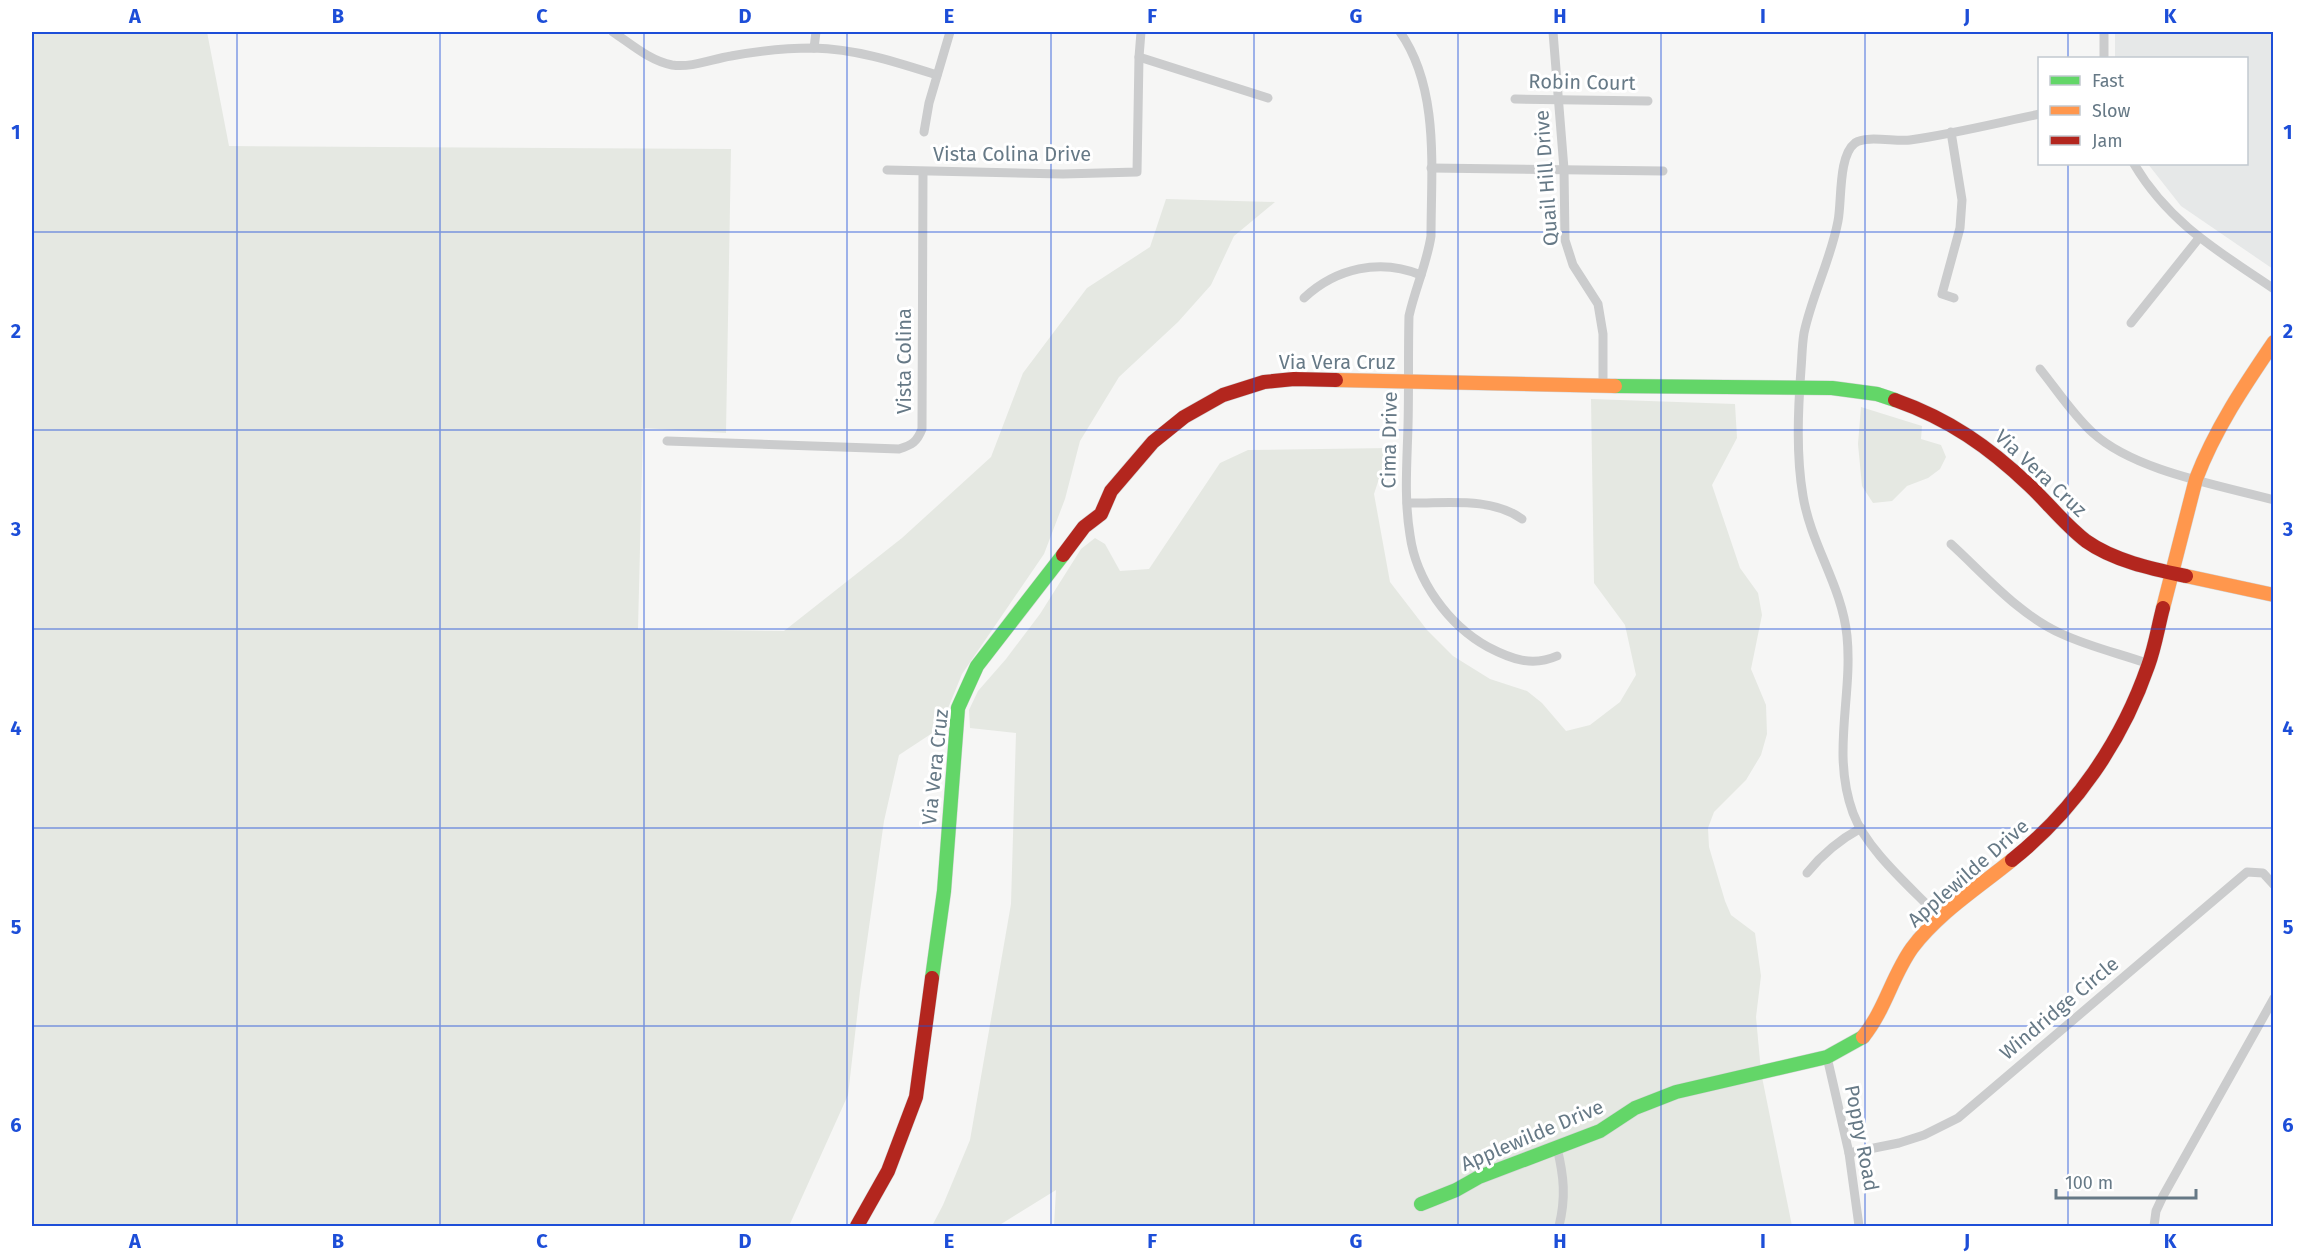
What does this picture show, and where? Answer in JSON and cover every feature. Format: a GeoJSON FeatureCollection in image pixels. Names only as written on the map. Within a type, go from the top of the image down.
{"type":"FeatureCollection","features":[{"type":"Feature","properties":{"kind":"street"},"geometry":{"type":"LineString","coordinates":[[613,32],[650,57],[672,65],[688,65],[781,49],[814,48],[869,54],[937,75]]}},
{"type":"Feature","properties":{"kind":"street"},"geometry":{"type":"LineString","coordinates":[[814,48],[816,32]]}},
{"type":"Feature","properties":{"kind":"street"},"geometry":{"type":"LineString","coordinates":[[924,132],[929,103],[950,32]]}},
{"type":"Feature","properties":{"kind":"street"},"geometry":{"type":"LineString","coordinates":[[1141,32],[1138,57],[1268,98]]}},
{"type":"Feature","properties":{"kind":"street","name":"Cima Drive"},"geometry":{"type":"LineString","coordinates":[[1400,32],[1414,59],[1423,87],[1430,120],[1431,168],[1431,236],[1409,316],[1407,503],[1410,536],[1421,572],[1437,599],[1454,621],[1479,641],[1509,658],[1527,662],[1548,660],[1557,656]]}},
{"type":"Feature","properties":{"kind":"street","name":"Quail Hill Drive"},"geometry":{"type":"LineString","coordinates":[[1553,32],[1564,169],[1565,240],[1573,265],[1598,304],[1604,334],[1603,386]]}},
{"type":"Feature","properties":{"kind":"street"},"geometry":{"type":"LineString","coordinates":[[2104,32],[2104,57]]}},
{"type":"Feature","properties":{"kind":"street","name":"Vista Colina Drive"},"geometry":{"type":"LineString","coordinates":[[887,170],[1137,172],[1138,57]]}},
{"type":"Feature","properties":{"kind":"street","name":"Robin Court"},"geometry":{"type":"LineString","coordinates":[[1515,99],[1648,101]]}},
{"type":"Feature","properties":{"kind":"street"},"geometry":{"type":"LineString","coordinates":[[1940,918],[1883,859],[1861,828],[1853,813],[1844,782],[1842,740],[1848,653],[1846,632],[1838,594],[1812,530],[1803,497],[1800,463],[1800,387],[1804,334],[1838,222],[1845,156],[1854,144],[1862,140],[1908,141],[2038,114]]}},
{"type":"Feature","properties":{"kind":"street"},"geometry":{"type":"LineString","coordinates":[[1951,132],[1962,200],[1961,219],[1942,294],[1954,298]]}},
{"type":"Feature","properties":{"kind":"street"},"geometry":{"type":"LineString","coordinates":[[2135,165],[2167,210],[2199,238],[2274,289]]}},
{"type":"Feature","properties":{"kind":"street"},"geometry":{"type":"LineString","coordinates":[[1431,168],[1663,171]]}},
{"type":"Feature","properties":{"kind":"street","name":"Vista Colina"},"geometry":{"type":"LineString","coordinates":[[667,441],[899,449],[911,446],[918,440],[922,429],[922,172]]}},
{"type":"Feature","properties":{"kind":"street"},"geometry":{"type":"LineString","coordinates":[[2131,323],[2199,238]]}},
{"type":"Feature","properties":{"kind":"street"},"geometry":{"type":"LineString","coordinates":[[1304,298],[1330,277],[1348,271],[1378,266],[1411,271],[1421,275]]}},
{"type":"Feature","properties":{"kind":"street","name":"Applewilde Drive"},"geometry":{"type":"LineString","coordinates":[[1421,1204],[1456,1190],[1479,1177],[1600,1131],[1635,1108],[1676,1092],[1827,1057],[1860,1040],[1874,1023],[1912,948],[1940,918],[2032,844],[2073,801],[2109,751],[2136,698],[2149,664],[2196,479],[2218,427],[2274,342]]}},
{"type":"Feature","properties":{"kind":"street"},"geometry":{"type":"LineString","coordinates":[[2040,369],[2093,433],[2122,454],[2196,479],[2274,500]]}},
{"type":"Feature","properties":{"kind":"street","name":"Via Vera Cruz"},"geometry":{"type":"LineString","coordinates":[[857,1227],[888,1171],[916,1097],[944,891],[958,708],[977,666],[1084,527],[1101,514],[1111,491],[1153,442],[1184,417],[1223,395],[1264,382],[1294,380],[1800,387],[1877,394],[1940,419],[1985,446],[2088,542],[2125,560],[2274,595]]}},
{"type":"Feature","properties":{"kind":"street"},"geometry":{"type":"LineString","coordinates":[[1407,503],[1486,504],[1512,512],[1522,519]]}},
{"type":"Feature","properties":{"kind":"street"},"geometry":{"type":"LineString","coordinates":[[1951,544],[2016,604],[2043,624],[2062,634],[2149,664]]}},
{"type":"Feature","properties":{"kind":"street"},"geometry":{"type":"LineString","coordinates":[[1808,873],[1817,860],[1838,841],[1861,828]]}},
{"type":"Feature","properties":{"kind":"street","name":"Windridge Circle"},"geometry":{"type":"LineString","coordinates":[[1849,1153],[1899,1143],[1924,1135],[1958,1118],[2247,872],[2263,873],[2274,885]]}},
{"type":"Feature","properties":{"kind":"street"},"geometry":{"type":"LineString","coordinates":[[2154,1227],[2156,1210],[2163,1196],[2274,999]]}},
{"type":"Feature","properties":{"kind":"street","name":"Poppy Road"},"geometry":{"type":"LineString","coordinates":[[1827,1057],[1849,1153],[1859,1227]]}},
{"type":"Feature","properties":{"kind":"street"},"geometry":{"type":"LineString","coordinates":[[1557,1148],[1564,1177],[1563,1211],[1559,1227]]}},
{"type":"Feature","properties":{"kind":"shaded area"},"geometry":{"type":"Polygon","coordinates":[[[32,32],[207,32],[229,146],[731,149],[726,433],[643,428],[638,629],[784,631],[902,538],[991,457],[1023,373],[1087,288],[1150,247],[1166,199],[1275,202],[1234,236],[1211,285],[1178,322],[1119,377],[1080,441],[1065,499],[1044,554],[962,674],[940,728],[899,755],[884,821],[848,1095],[789,1226],[32,1226],[32,32]]]}},
{"type":"Feature","properties":{"kind":"shaded area"},"geometry":{"type":"Polygon","coordinates":[[[2115,32],[2273,32],[2273,269],[2181,206],[2149,165],[2248,165],[2248,57],[2115,57],[2115,32]]]}},
{"type":"Feature","properties":{"kind":"shaded area"},"geometry":{"type":"Polygon","coordinates":[[[1591,399],[1735,404],[1737,438],[1712,485],[1740,568],[1758,593],[1762,615],[1751,669],[1766,705],[1767,734],[1761,755],[1746,780],[1714,812],[1708,828],[1709,847],[1731,915],[1755,933],[1761,976],[1756,1017],[1761,1072],[1792,1226],[1054,1226],[1056,1190],[998,1226],[932,1226],[970,1140],[1011,904],[1016,733],[970,728],[969,710],[978,691],[1040,614],[1081,549],[1095,538],[1105,544],[1120,571],[1149,569],[1220,463],[1248,450],[1389,448],[1374,494],[1390,582],[1427,630],[1453,656],[1490,679],[1527,691],[1542,703],[1566,731],[1590,725],[1620,702],[1636,675],[1625,625],[1594,583],[1591,399]]]}},
{"type":"Feature","properties":{"kind":"shaded area"},"geometry":{"type":"Polygon","coordinates":[[[1861,407],[1922,426],[1921,439],[1941,445],[1946,457],[1940,469],[1928,478],[1907,486],[1892,501],[1873,503],[1862,486],[1858,444],[1861,407]]]}},
{"type":"Feature","properties":{"kind":"traffic: fast"},"geometry":{"type":"LineString","coordinates":[[1615,386],[1832,388],[1877,394],[1895,400]]}},
{"type":"Feature","properties":{"kind":"traffic: fast"},"geometry":{"type":"LineString","coordinates":[[932,978],[944,891],[958,708],[977,666],[1063,555]]}},
{"type":"Feature","properties":{"kind":"traffic: fast"},"geometry":{"type":"LineString","coordinates":[[1421,1204],[1456,1190],[1479,1177],[1600,1131],[1635,1108],[1676,1092],[1827,1057],[1863,1037]]}},
{"type":"Feature","properties":{"kind":"traffic: slow"},"geometry":{"type":"LineString","coordinates":[[2163,608],[2196,479],[2231,408],[2274,342]]}},
{"type":"Feature","properties":{"kind":"traffic: slow"},"geometry":{"type":"LineString","coordinates":[[1336,380],[1615,386]]}},
{"type":"Feature","properties":{"kind":"traffic: slow"},"geometry":{"type":"LineString","coordinates":[[2186,576],[2274,595]]}},
{"type":"Feature","properties":{"kind":"traffic: slow"},"geometry":{"type":"LineString","coordinates":[[1863,1037],[1877,1016],[1905,959],[1922,935],[1959,901],[2012,860]]}},
{"type":"Feature","properties":{"kind":"traffic: jam"},"geometry":{"type":"LineString","coordinates":[[1063,555],[1084,527],[1101,514],[1111,491],[1153,442],[1184,417],[1223,395],[1264,382],[1294,379],[1336,380]]}},
{"type":"Feature","properties":{"kind":"traffic: jam"},"geometry":{"type":"LineString","coordinates":[[1895,400],[1951,425],[1984,447],[2030,486],[2078,535],[2097,548],[2134,563],[2186,576]]}},
{"type":"Feature","properties":{"kind":"traffic: jam"},"geometry":{"type":"LineString","coordinates":[[2012,860],[2035,840],[2076,796],[2110,747],[2125,721],[2148,666],[2163,608]]}},
{"type":"Feature","properties":{"kind":"traffic: jam"},"geometry":{"type":"LineString","coordinates":[[857,1226],[888,1171],[916,1097],[932,978]]}}]}
